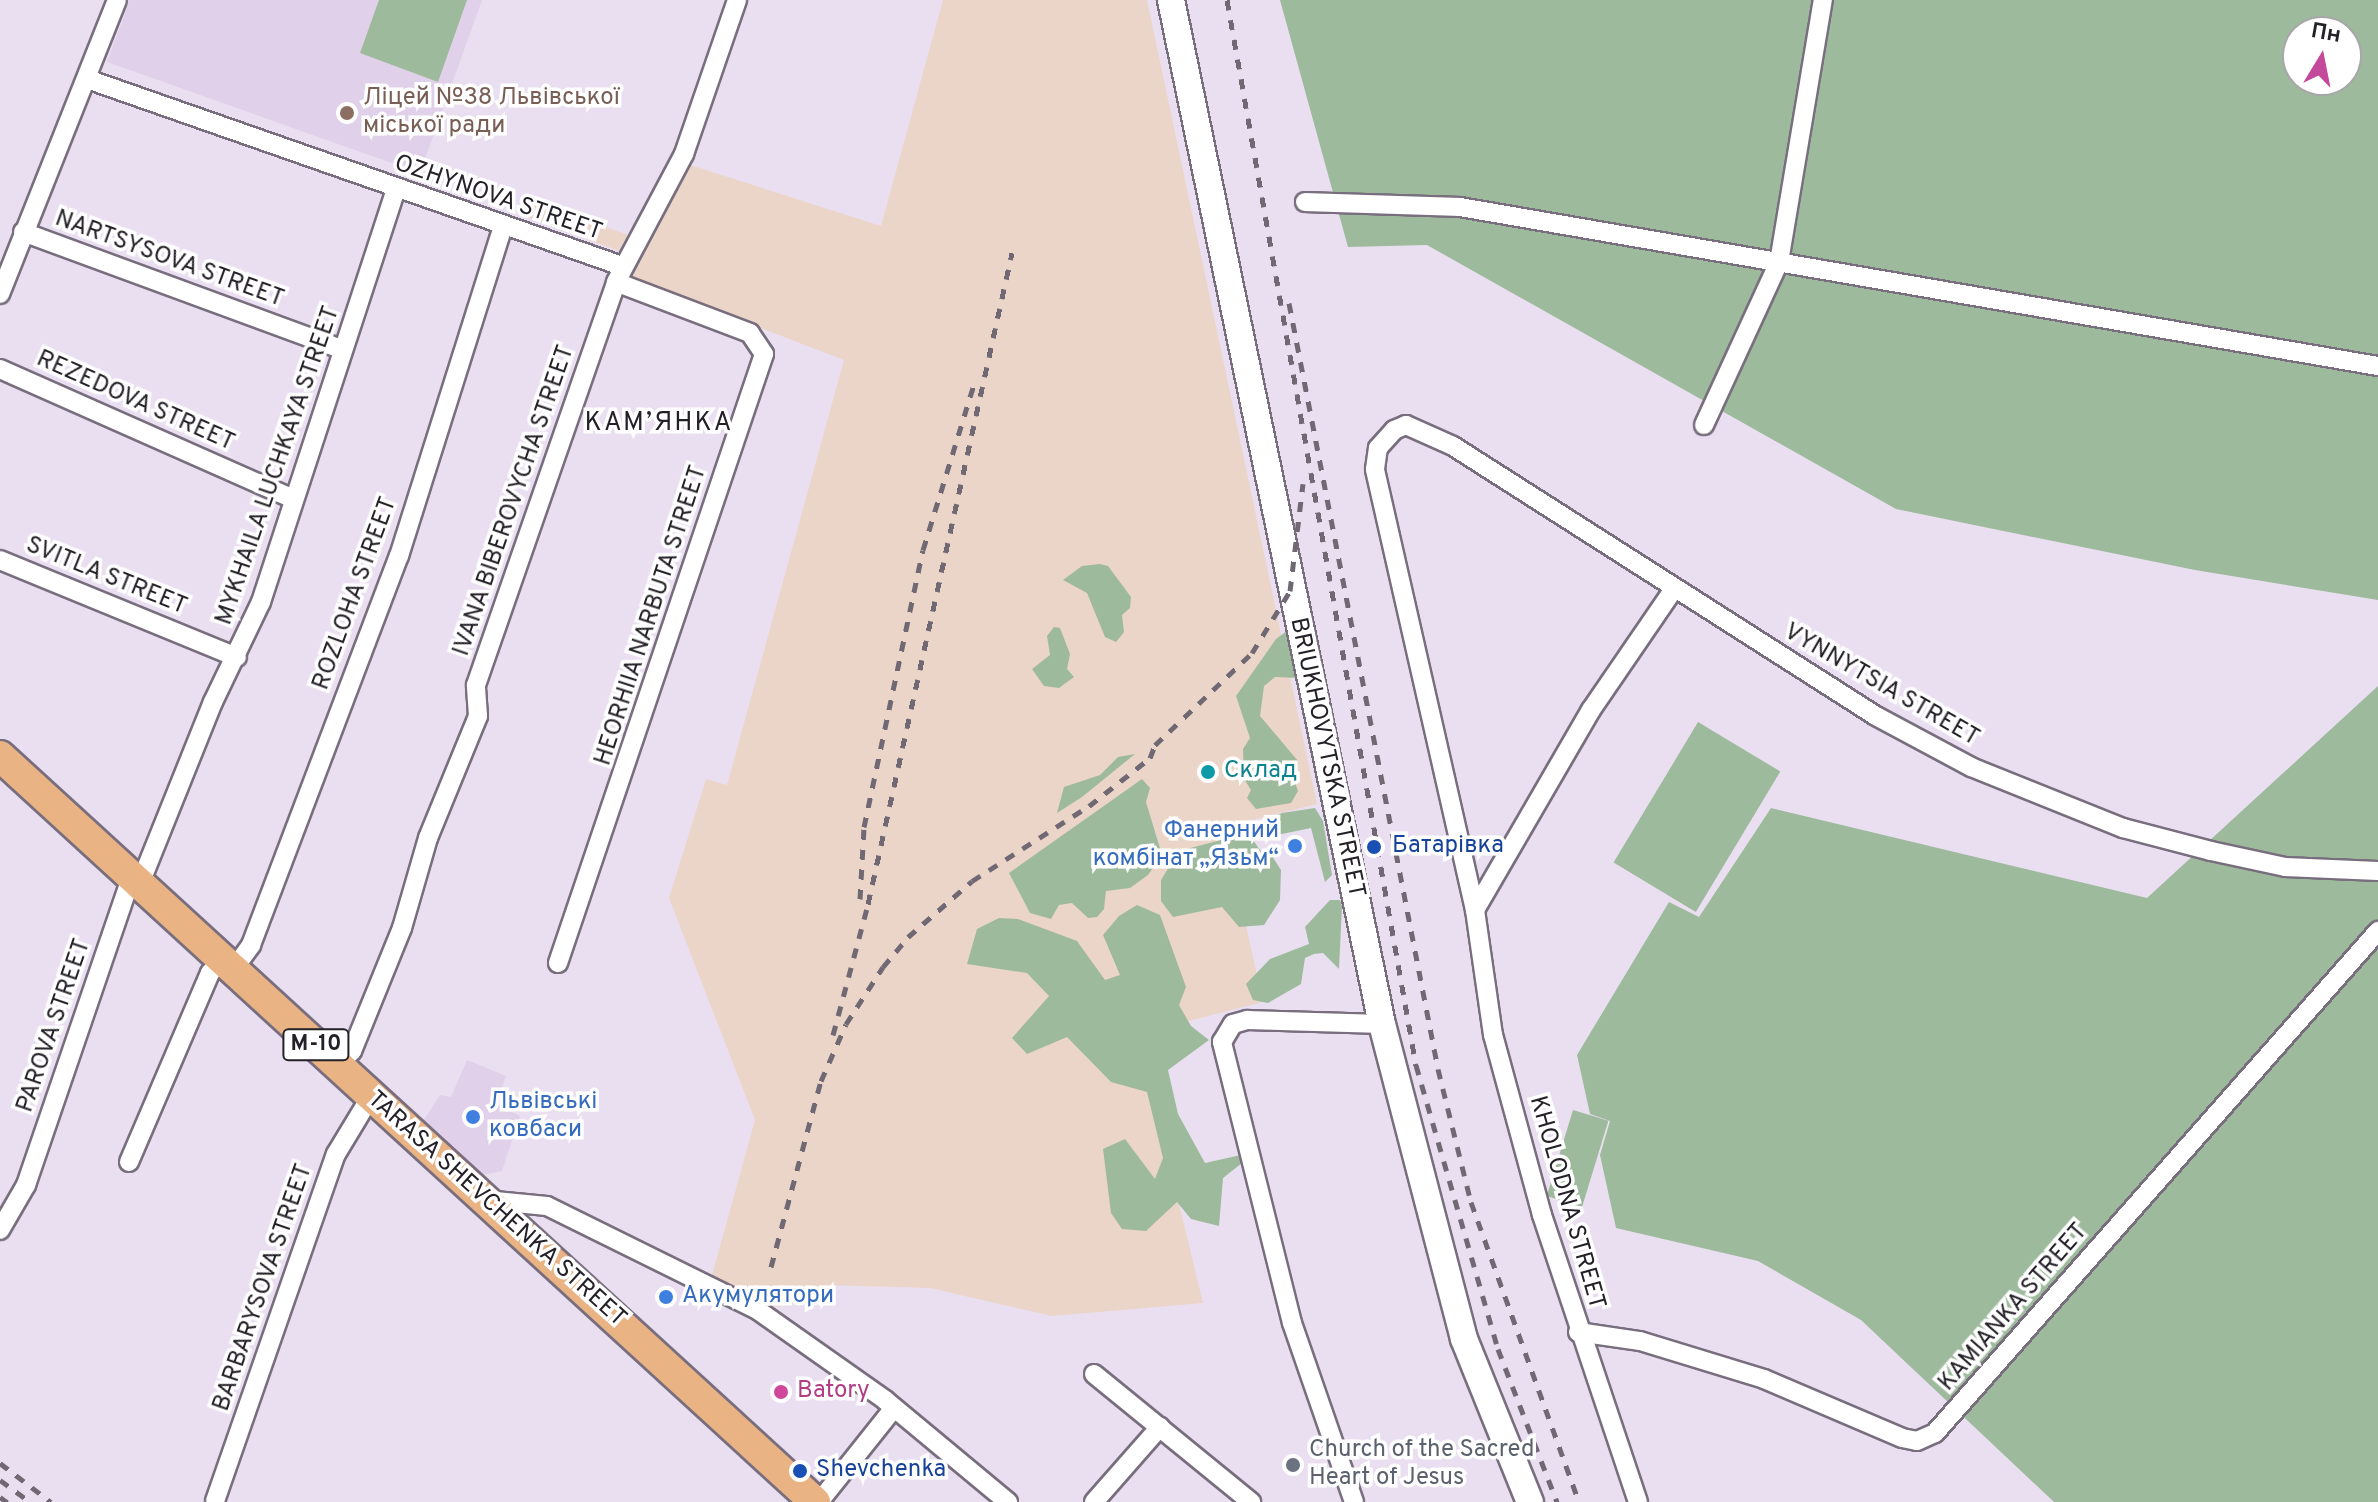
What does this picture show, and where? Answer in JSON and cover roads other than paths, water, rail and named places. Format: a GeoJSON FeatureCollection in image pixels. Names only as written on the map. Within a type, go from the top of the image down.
{"type":"FeatureCollection","features":[{"type":"Feature","properties":{"kind":"main road","name":"BRIUKHOVYTSKA STREET"},"geometry":{"type":"LineString","coordinates":[[1171,0],[1382,1024],[1464,1339],[1530,1502]]}},
{"type":"Feature","properties":{"kind":"main road","name":"TARASA SHEVCHENKA STREET"},"geometry":{"type":"LineString","coordinates":[[0,756],[814,1501]]}},
{"type":"Feature","properties":{"kind":"street"},"geometry":{"type":"LineString","coordinates":[[0,294],[73,102],[87,79],[117,0]]}},
{"type":"Feature","properties":{"kind":"street","name":"IVANA BIBEROVYCHA STREET"},"geometry":{"type":"LineString","coordinates":[[338,1065],[352,1051],[402,928],[428,838],[478,716],[476,685],[619,274],[684,154],[737,0]]}},
{"type":"Feature","properties":{"kind":"street"},"geometry":{"type":"LineString","coordinates":[[1704,425],[1779,262],[1823,0]]}},
{"type":"Feature","properties":{"kind":"street","name":"OZHYNOVA STREET"},"geometry":{"type":"LineString","coordinates":[[87,79],[503,226],[619,274]]}},
{"type":"Feature","properties":{"kind":"street","name":"MYKHAILA LUCHKAYA STREET"},"geometry":{"type":"LineString","coordinates":[[135,882],[213,702],[237,657],[294,499],[396,190]]}},
{"type":"Feature","properties":{"kind":"street"},"geometry":{"type":"LineString","coordinates":[[1305,202],[1460,207],[2378,366]]}},
{"type":"Feature","properties":{"kind":"street","name":"ROZLOHA STREET"},"geometry":{"type":"LineString","coordinates":[[129,1162],[210,973],[227,965],[251,945],[399,556],[503,226]]}},
{"type":"Feature","properties":{"kind":"street","name":"NARTSYSOVA STREET"},"geometry":{"type":"LineString","coordinates":[[23,232],[343,350]]}},
{"type":"Feature","properties":{"kind":"street","name":"HEORHIIA NARBUTA STREET"},"geometry":{"type":"LineString","coordinates":[[558,963],[764,354],[750,333],[619,274]]}},
{"type":"Feature","properties":{"kind":"street","name":"REZEDOVA STREET"},"geometry":{"type":"LineString","coordinates":[[0,369],[294,499]]}},
{"type":"Feature","properties":{"kind":"street","name":"VYNNYTSIA STREET"},"geometry":{"type":"LineString","coordinates":[[1406,425],[1453,446],[1876,716],[2045,799],[2123,828],[2285,867],[2378,871]]}},
{"type":"Feature","properties":{"kind":"street","name":"KHOLODNA STREET"},"geometry":{"type":"LineString","coordinates":[[1406,425],[1378,448],[1375,469],[1475,910],[1493,1035],[1578,1332],[1638,1502]]}},
{"type":"Feature","properties":{"kind":"street","name":"SVITLA STREET"},"geometry":{"type":"LineString","coordinates":[[0,560],[237,657]]}},
{"type":"Feature","properties":{"kind":"street"},"geometry":{"type":"LineString","coordinates":[[1475,910],[1591,710],[1674,589]]}},
{"type":"Feature","properties":{"kind":"street","name":"PAROVA STREET"},"geometry":{"type":"LineString","coordinates":[[0,1230],[26,1185],[135,882]]}},
{"type":"Feature","properties":{"kind":"street","name":"KAMIANKA STREET"},"geometry":{"type":"LineString","coordinates":[[1578,1332],[1640,1341],[1764,1379],[1902,1438],[1917,1441],[1935,1433],[2378,931]]}},
{"type":"Feature","properties":{"kind":"street"},"geometry":{"type":"LineString","coordinates":[[1354,1502],[1292,1323],[1222,1042],[1233,1024],[1247,1020],[1382,1024]]}},
{"type":"Feature","properties":{"kind":"street","name":"BARBARYSOVA STREET"},"geometry":{"type":"LineString","coordinates":[[215,1501],[336,1154],[371,1096]]}},
{"type":"Feature","properties":{"kind":"street"},"geometry":{"type":"LineString","coordinates":[[485,1200],[547,1206],[759,1311],[894,1408],[1008,1502]]}},
{"type":"Feature","properties":{"kind":"street"},"geometry":{"type":"LineString","coordinates":[[1094,1374],[1251,1502]]}},
{"type":"Feature","properties":{"kind":"street"},"geometry":{"type":"LineString","coordinates":[[814,1501],[894,1408]]}},
{"type":"Feature","properties":{"kind":"street"},"geometry":{"type":"LineString","coordinates":[[1094,1502],[1160,1427]]}},
{"type":"Feature","properties":{"kind":"railway"},"geometry":{"type":"LineString","coordinates":[[1227,0],[1416,1065],[1498,1349],[1557,1502]]}},
{"type":"Feature","properties":{"kind":"railway"},"geometry":{"type":"LineString","coordinates":[[833,1035],[868,904],[1012,253]]}},
{"type":"Feature","properties":{"kind":"railway"},"geometry":{"type":"LineString","coordinates":[[1289,303],[1438,1069],[1471,1202],[1579,1502]]}},
{"type":"Feature","properties":{"kind":"railway"},"geometry":{"type":"LineString","coordinates":[[860,899],[864,827],[923,550],[975,381]]}},
{"type":"Feature","properties":{"kind":"railway"},"geometry":{"type":"LineString","coordinates":[[771,1267],[821,1081],[846,1024],[883,967],[908,937],[972,881],[1089,806],[1150,758],[1155,745],[1252,653],[1290,591],[1303,484]]}},
{"type":"Feature","properties":{"kind":"railway"},"geometry":{"type":"LineString","coordinates":[[0,1463],[51,1502]]}},
{"type":"Feature","properties":{"kind":"railway"},"geometry":{"type":"LineString","coordinates":[[0,1480],[30,1502]]}},
{"type":"Feature","properties":{"kind":"railway"},"geometry":{"type":"LineString","coordinates":[[0,1497],[7,1502]]}},
{"type":"Feature","properties":{"kind":"place","name":"Ліцей №38 Львівської міської ради"},"geometry":{"type":"Point","coordinates":[347,113]}},
{"type":"Feature","properties":{"kind":"place","name":"Склад"},"geometry":{"type":"Point","coordinates":[1208,772]}},
{"type":"Feature","properties":{"kind":"place","name":"Фанерний комбінат „Язьм“"},"geometry":{"type":"Point","coordinates":[1295,846]}},
{"type":"Feature","properties":{"kind":"place","name":"Батарівка"},"geometry":{"type":"Point","coordinates":[1374,847]}},
{"type":"Feature","properties":{"kind":"place","name":"Львівські ковбаси"},"geometry":{"type":"Point","coordinates":[473,1117]}},
{"type":"Feature","properties":{"kind":"place","name":"Акумулятори"},"geometry":{"type":"Point","coordinates":[666,1297]}},
{"type":"Feature","properties":{"kind":"place","name":"Batory"},"geometry":{"type":"Point","coordinates":[781,1392]}},
{"type":"Feature","properties":{"kind":"place","name":"Church of the Sacred Heart of Jesus"},"geometry":{"type":"Point","coordinates":[1293,1465]}},
{"type":"Feature","properties":{"kind":"place","name":"Shevchenka"},"geometry":{"type":"Point","coordinates":[800,1471]}},
{"type":"Feature","properties":{"kind":"district","name":"КАМ’ЯНКА"},"geometry":{"type":"Point","coordinates":[659,424]}}]}
